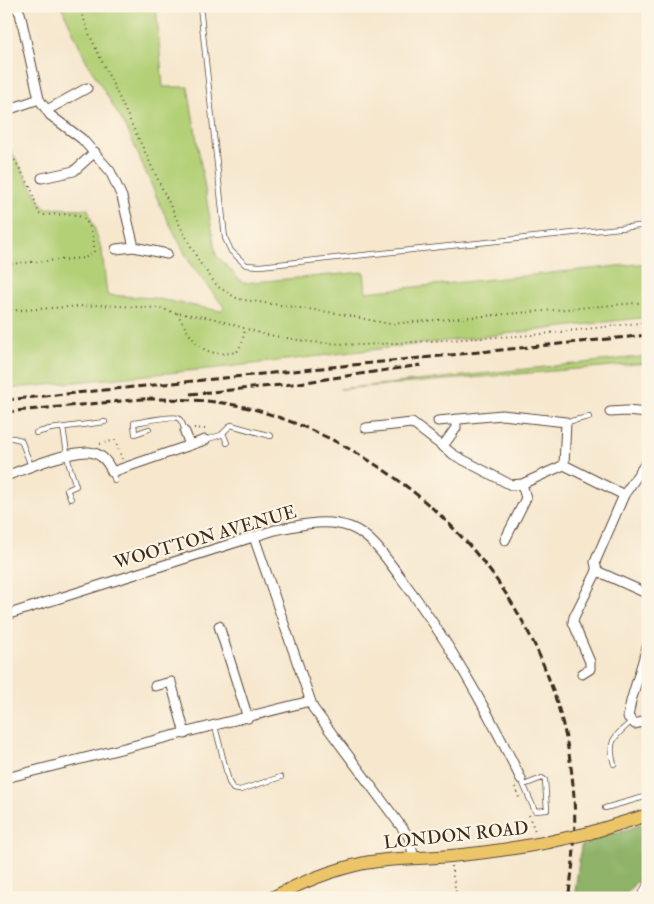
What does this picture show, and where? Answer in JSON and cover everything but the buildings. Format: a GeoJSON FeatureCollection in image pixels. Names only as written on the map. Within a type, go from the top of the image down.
{"type":"FeatureCollection","features":[{"type":"Feature","properties":{"kind":"main road","name":"LONDON ROAD"},"geometry":{"type":"LineString","coordinates":[[272,898],[296,885],[362,863],[450,857],[549,842],[589,833],[648,815]]}},
{"type":"Feature","properties":{"kind":"street"},"geometry":{"type":"LineString","coordinates":[[15,6],[20,13],[39,99],[50,115],[82,140],[110,171],[122,197],[134,247]]}},
{"type":"Feature","properties":{"kind":"street"},"geometry":{"type":"LineString","coordinates":[[47,110],[87,88]]}},
{"type":"Feature","properties":{"kind":"street"},"geometry":{"type":"LineString","coordinates":[[10,109],[39,99]]}},
{"type":"Feature","properties":{"kind":"street"},"geometry":{"type":"LineString","coordinates":[[42,178],[74,171],[94,152]]}},
{"type":"Feature","properties":{"kind":"street"},"geometry":{"type":"LineString","coordinates":[[116,249],[134,247],[167,254]]}},
{"type":"Feature","properties":{"kind":"street"},"geometry":{"type":"LineString","coordinates":[[610,412],[648,413]]}},
{"type":"Feature","properties":{"kind":"street"},"geometry":{"type":"LineString","coordinates":[[438,420],[502,415],[566,422],[564,464]]}},
{"type":"Feature","properties":{"kind":"street"},"geometry":{"type":"LineString","coordinates":[[443,446],[456,428],[456,419]]}},
{"type":"Feature","properties":{"kind":"street"},"geometry":{"type":"LineString","coordinates":[[366,428],[412,423],[454,455],[511,485],[522,484],[564,464]]}},
{"type":"Feature","properties":{"kind":"street"},"geometry":{"type":"LineString","coordinates":[[185,430],[190,445]]}},
{"type":"Feature","properties":{"kind":"street"},"geometry":{"type":"LineString","coordinates":[[6,476],[32,466],[89,452],[103,458],[109,464],[112,472],[206,439]]}},
{"type":"Feature","properties":{"kind":"street"},"geometry":{"type":"LineString","coordinates":[[582,674],[590,669],[590,662],[573,622],[574,617],[597,571],[595,562],[624,495],[647,463]]}},
{"type":"Feature","properties":{"kind":"street"},"geometry":{"type":"LineString","coordinates":[[564,464],[624,495]]}},
{"type":"Feature","properties":{"kind":"street"},"geometry":{"type":"LineString","coordinates":[[505,540],[526,498],[522,484]]}},
{"type":"Feature","properties":{"kind":"street","name":"WOOTTON AVENUE"},"geometry":{"type":"LineString","coordinates":[[6,615],[254,537],[300,525],[335,522],[352,527],[369,539],[424,607],[459,662],[482,703],[522,782]]}},
{"type":"Feature","properties":{"kind":"street"},"geometry":{"type":"LineString","coordinates":[[254,537],[310,702],[409,837],[414,858]]}},
{"type":"Feature","properties":{"kind":"street"},"geometry":{"type":"LineString","coordinates":[[597,571],[648,594]]}},
{"type":"Feature","properties":{"kind":"street"},"geometry":{"type":"LineString","coordinates":[[219,626],[248,718]]}},
{"type":"Feature","properties":{"kind":"street"},"geometry":{"type":"LineString","coordinates":[[648,644],[628,717],[635,724],[648,720]]}},
{"type":"Feature","properties":{"kind":"street"},"geometry":{"type":"LineString","coordinates":[[155,686],[170,682],[185,734]]}},
{"type":"Feature","properties":{"kind":"street"},"geometry":{"type":"LineString","coordinates":[[6,778],[310,702]]}},
{"type":"Feature","properties":{"kind":"lane"},"geometry":{"type":"LineString","coordinates":[[200,6],[225,238],[231,251],[246,265],[260,266],[648,225]]}},
{"type":"Feature","properties":{"kind":"lane"},"geometry":{"type":"LineString","coordinates":[[149,429],[135,434],[134,423],[164,419],[172,416],[180,420],[185,430]]}},
{"type":"Feature","properties":{"kind":"lane"},"geometry":{"type":"LineString","coordinates":[[566,422],[589,417]]}},
{"type":"Feature","properties":{"kind":"lane"},"geometry":{"type":"LineString","coordinates":[[36,433],[105,422]]}},
{"type":"Feature","properties":{"kind":"lane"},"geometry":{"type":"LineString","coordinates":[[206,439],[223,433],[231,425],[271,436]]}},
{"type":"Feature","properties":{"kind":"lane"},"geometry":{"type":"LineString","coordinates":[[63,428],[76,486],[68,490],[71,499]]}},
{"type":"Feature","properties":{"kind":"lane"},"geometry":{"type":"LineString","coordinates":[[223,433],[227,443]]}},
{"type":"Feature","properties":{"kind":"lane"},"geometry":{"type":"LineString","coordinates":[[6,438],[21,440],[32,466]]}},
{"type":"Feature","properties":{"kind":"lane"},"geometry":{"type":"LineString","coordinates":[[112,472],[115,481]]}},
{"type":"Feature","properties":{"kind":"lane"},"geometry":{"type":"LineString","coordinates":[[614,764],[610,751],[614,737],[632,720]]}},
{"type":"Feature","properties":{"kind":"lane"},"geometry":{"type":"LineString","coordinates":[[214,726],[228,782],[233,790],[240,790],[281,777]]}},
{"type":"Feature","properties":{"kind":"lane"},"geometry":{"type":"LineString","coordinates":[[542,778],[545,780],[547,810],[535,811],[522,782],[542,778]]}},
{"type":"Feature","properties":{"kind":"lane"},"geometry":{"type":"LineString","coordinates":[[605,808],[648,796]]}},
{"type":"Feature","properties":{"kind":"lane"},"geometry":{"type":"LineString","coordinates":[[639,898],[648,880]]}},
{"type":"Feature","properties":{"kind":"path"},"geometry":{"type":"LineString","coordinates":[[79,6],[90,36],[178,222],[200,263],[218,287],[238,299],[335,313],[390,324],[648,302]]}},
{"type":"Feature","properties":{"kind":"path"},"geometry":{"type":"LineString","coordinates":[[6,155],[14,159],[31,188],[39,214],[42,216],[77,215],[84,219],[95,241],[94,252],[85,258],[6,264]]}},
{"type":"Feature","properties":{"kind":"path"},"geometry":{"type":"LineString","coordinates":[[6,311],[100,305],[158,308],[212,318],[246,329],[310,342],[361,345],[533,335],[648,322]]}},
{"type":"Feature","properties":{"kind":"path"},"geometry":{"type":"LineString","coordinates":[[177,313],[193,340],[204,350],[222,355],[237,352],[246,329]]}},
{"type":"Feature","properties":{"kind":"path"},"geometry":{"type":"LineString","coordinates":[[185,430],[187,427],[205,428],[206,439]]}},
{"type":"Feature","properties":{"kind":"path"},"geometry":{"type":"LineString","coordinates":[[100,444],[115,440],[124,463]]}},
{"type":"Feature","properties":{"kind":"path"},"geometry":{"type":"LineString","coordinates":[[450,857],[457,898]]}},
{"type":"Feature","properties":{"kind":"green space"},"geometry":{"type":"Polygon","coordinates":[[[61,6],[156,6],[163,87],[188,87],[216,255],[243,283],[364,272],[366,292],[648,263],[648,317],[227,367],[6,389],[6,142],[44,208],[88,209],[102,251],[107,295],[153,298],[221,311],[224,307],[191,265],[161,207],[128,131],[87,62],[61,6]]]}},
{"type":"Feature","properties":{"kind":"green space"},"geometry":{"type":"Polygon","coordinates":[[[648,356],[648,363],[340,389],[648,356]]]}},
{"type":"Feature","properties":{"kind":"green space"},"geometry":{"type":"Polygon","coordinates":[[[648,823],[648,867],[623,898],[574,898],[581,846],[592,842],[591,839],[648,823]]]}},
{"type":"Feature","properties":{"kind":"railway"},"geometry":{"type":"LineString","coordinates":[[6,400],[648,335]]}},
{"type":"Feature","properties":{"kind":"railway"},"geometry":{"type":"LineString","coordinates":[[190,394],[292,384],[421,365]]}},
{"type":"Feature","properties":{"kind":"railway"},"geometry":{"type":"LineString","coordinates":[[6,412],[153,398]]}},
{"type":"Feature","properties":{"kind":"railway"},"geometry":{"type":"LineString","coordinates":[[147,399],[177,399],[237,405],[266,413],[340,444],[406,486],[463,538],[509,599],[544,667],[566,740],[575,818],[568,898]]}}]}
